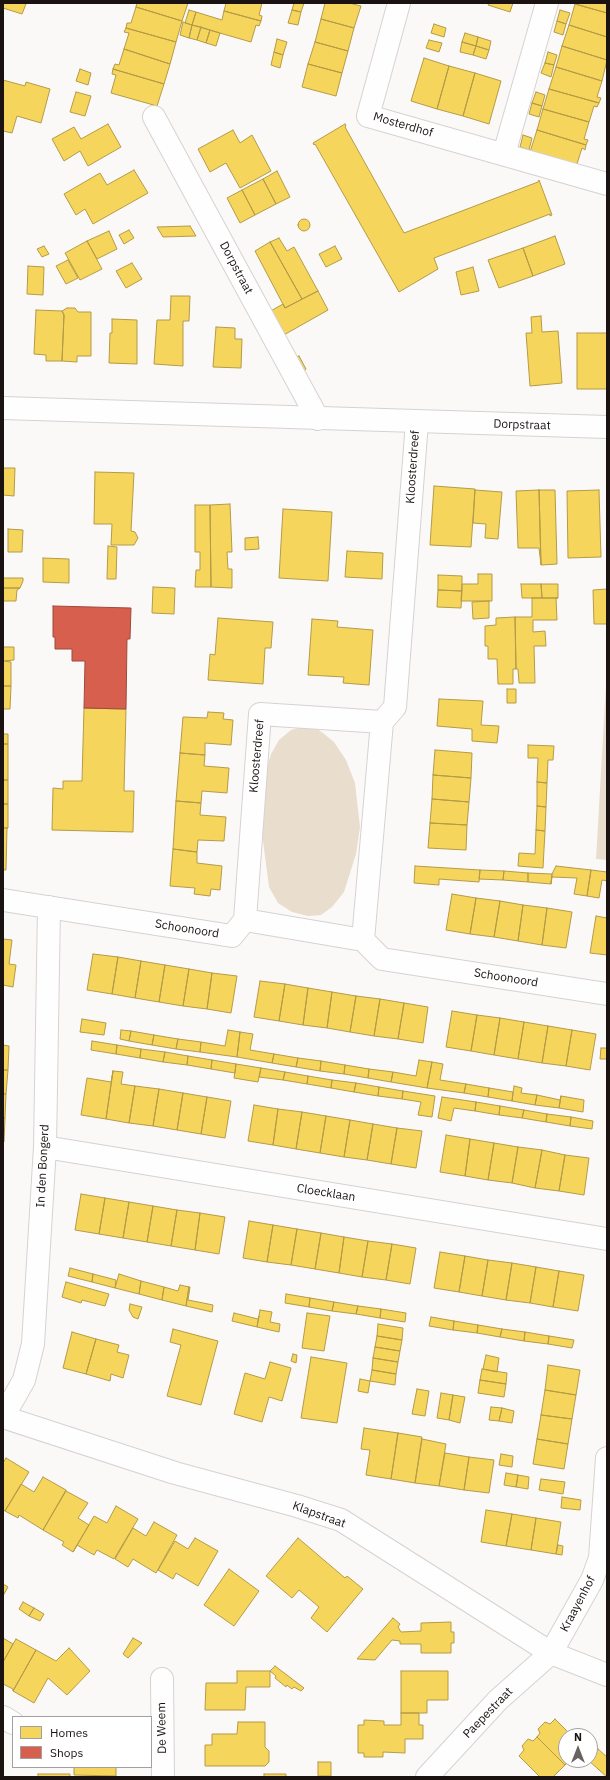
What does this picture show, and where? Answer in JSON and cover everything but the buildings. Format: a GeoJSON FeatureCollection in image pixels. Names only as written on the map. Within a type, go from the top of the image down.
{"type":"FeatureCollection","features":[{"type":"Feature","properties":{"kind":"street","name":"Mosterdhof"},"geometry":{"type":"LineString","coordinates":[[399,3],[368,116],[607,184]]}},
{"type":"Feature","properties":{"kind":"street"},"geometry":{"type":"LineString","coordinates":[[504,154],[547,3]]}},
{"type":"Feature","properties":{"kind":"street","name":"Dorpstraat"},"geometry":{"type":"LineString","coordinates":[[154,117],[318,419]]}},
{"type":"Feature","properties":{"kind":"street","name":"Dorpstraat"},"geometry":{"type":"LineString","coordinates":[[3,408],[607,427]]}},
{"type":"Feature","properties":{"kind":"street","name":"Kloosterdreef"},"geometry":{"type":"LineString","coordinates":[[245,920],[260,714],[382,722],[395,707],[417,422]]}},
{"type":"Feature","properties":{"kind":"street"},"geometry":{"type":"LineString","coordinates":[[245,920],[363,940],[382,722]]}},
{"type":"Feature","properties":{"kind":"street","name":"Schoonoord"},"geometry":{"type":"LineString","coordinates":[[3,900],[232,936],[245,920]]}},
{"type":"Feature","properties":{"kind":"street","name":"In den Bongerd"},"geometry":{"type":"LineString","coordinates":[[3,1417],[24,1380],[33,1344],[45,1147],[49,907]]}},
{"type":"Feature","properties":{"kind":"street","name":"Schoonoord"},"geometry":{"type":"LineString","coordinates":[[363,940],[382,959],[607,994]]}},
{"type":"Feature","properties":{"kind":"street","name":"Cloecklaan"},"geometry":{"type":"LineString","coordinates":[[45,1147],[607,1239]]}},
{"type":"Feature","properties":{"kind":"street","name":"Klapstraat"},"geometry":{"type":"LineString","coordinates":[[3,1417],[175,1473],[297,1506],[341,1520],[551,1653],[607,1675]]}},
{"type":"Feature","properties":{"kind":"street","name":"Kraayenhof"},"geometry":{"type":"LineString","coordinates":[[551,1653],[592,1580],[600,1558],[607,1458]]}},
{"type":"Feature","properties":{"kind":"street","name":"Paepestraat"},"geometry":{"type":"LineString","coordinates":[[427,1777],[498,1700],[551,1653]]}},
{"type":"Feature","properties":{"kind":"street","name":"De Weem"},"geometry":{"type":"LineString","coordinates":[[162,1679],[163,1777]]}},
{"type":"Feature","properties":{"kind":"street"},"geometry":{"type":"LineString","coordinates":[[3,1717],[12,1722]]}},
{"type":"Feature","properties":{"kind":"shaded area"},"geometry":{"type":"Polygon","coordinates":[[[607,667],[607,860],[596,859],[607,667]]]}},
{"type":"Feature","properties":{"kind":"shaded area"},"geometry":{"type":"Polygon","coordinates":[[[306,726],[313,726],[334,742],[346,760],[355,783],[360,827],[356,854],[344,892],[332,907],[321,915],[308,916],[292,912],[278,903],[269,887],[261,816],[267,767],[271,754],[279,740],[291,730],[306,726]]]}}]}
